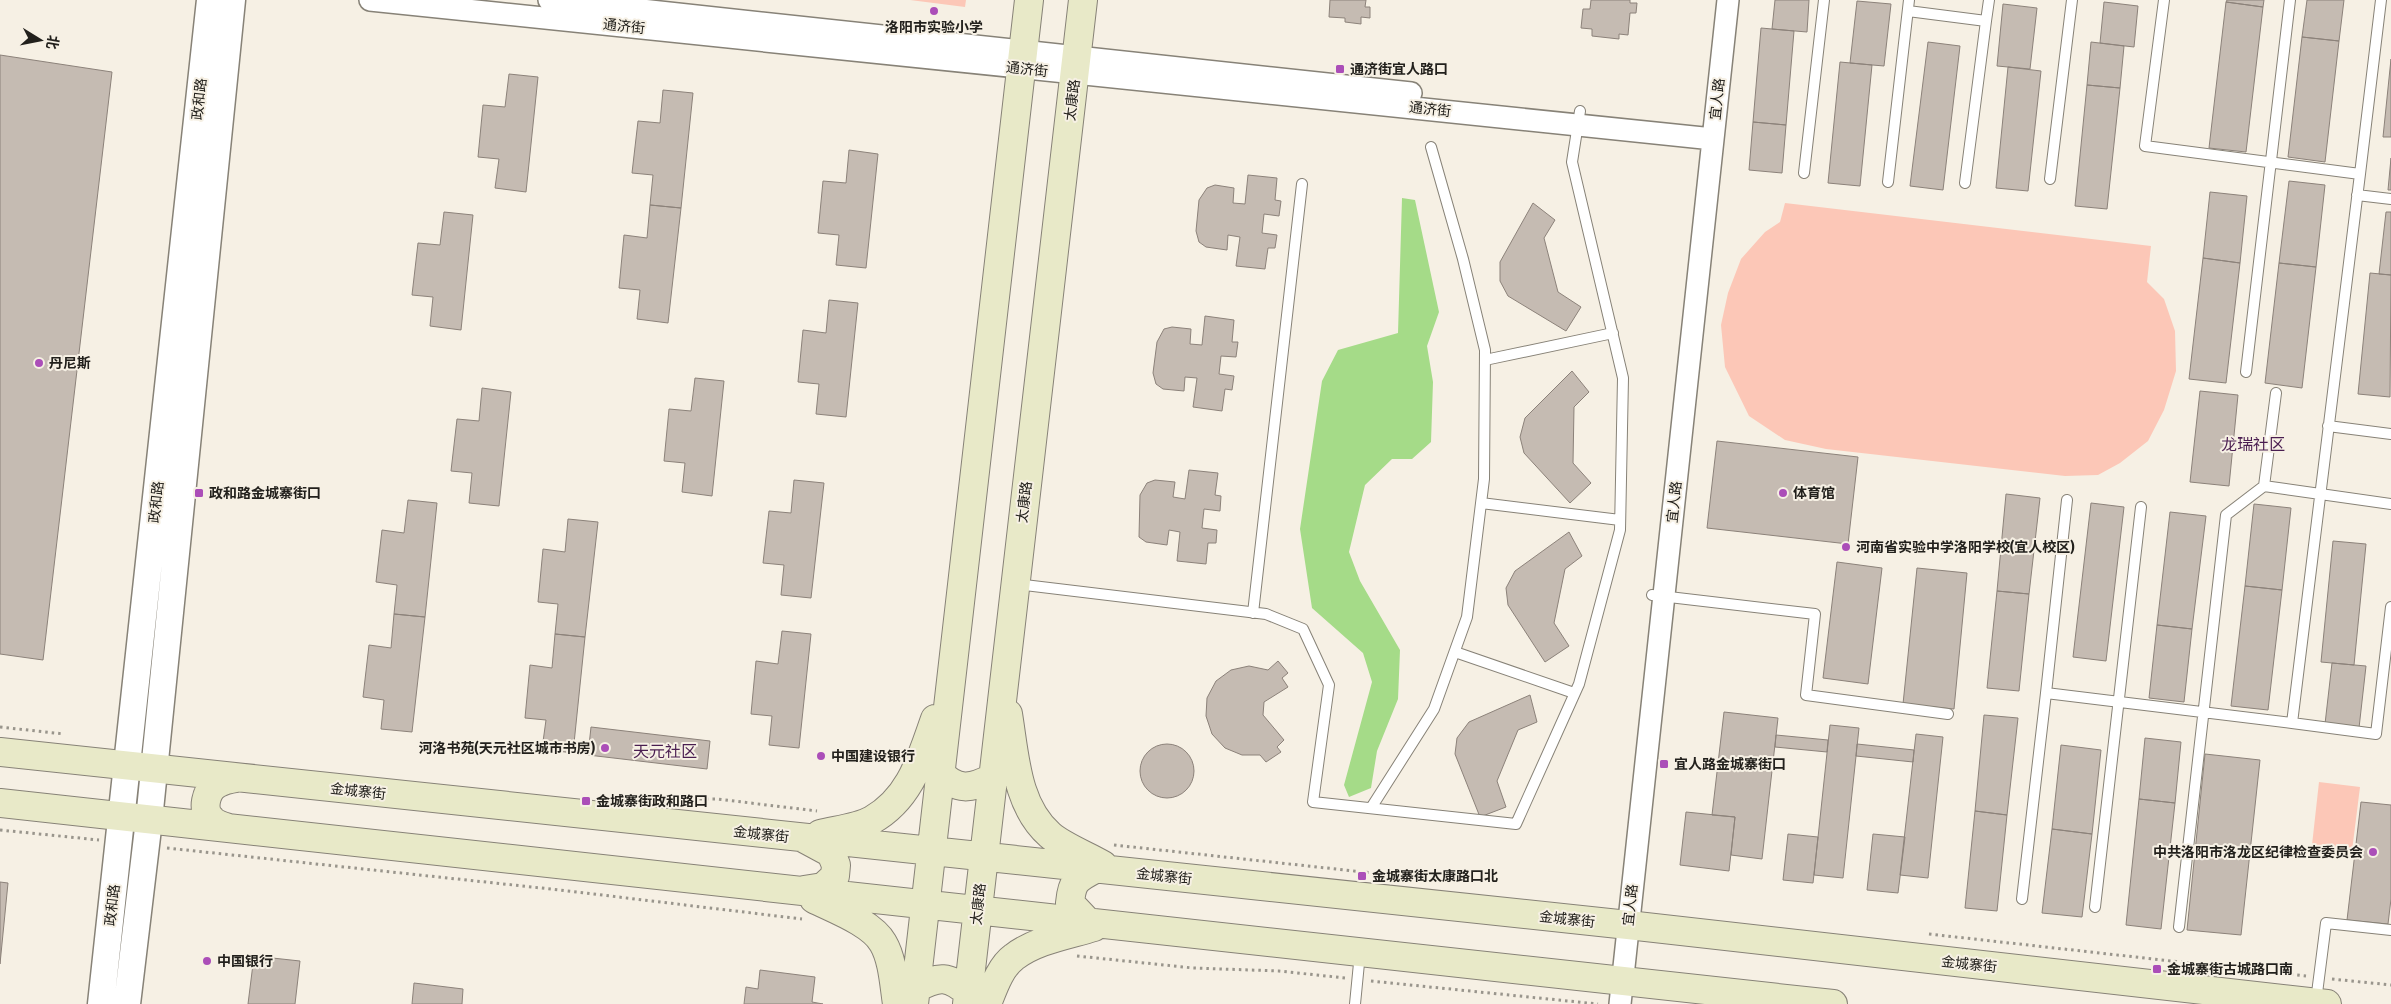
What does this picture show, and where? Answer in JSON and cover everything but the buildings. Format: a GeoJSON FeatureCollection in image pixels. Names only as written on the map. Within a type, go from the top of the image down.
{"type":"FeatureCollection","features":[{"type":"Feature","properties":{"kind":"main road"},"geometry":{"type":"LineString","coordinates":[[909,999],[931,852],[1029,0]]}},
{"type":"Feature","properties":{"kind":"main road","name":"太康路"},"geometry":{"type":"LineString","coordinates":[[974,1000],[977,909],[1083,0]]}},
{"type":"Feature","properties":{"kind":"main road"},"geometry":{"type":"LineString","coordinates":[[804,839],[871,821],[896,804],[914,776],[951,675]]}},
{"type":"Feature","properties":{"kind":"main road"},"geometry":{"type":"LineString","coordinates":[[1003,686],[1021,791],[1032,816],[1051,836],[1105,870]]}},
{"type":"Feature","properties":{"kind":"main road","name":"金城寨街"},"geometry":{"type":"LineString","coordinates":[[0,752],[1621,925],[2322,1003]]}},
{"type":"Feature","properties":{"kind":"main road"},"geometry":{"type":"LineString","coordinates":[[940,773],[950,784],[974,787],[992,778]]}},
{"type":"Feature","properties":{"kind":"main road"},"geometry":{"type":"LineString","coordinates":[[229,828],[212,821],[205,807],[212,787],[218,783],[236,778]]}},
{"type":"Feature","properties":{"kind":"main road"},"geometry":{"type":"LineString","coordinates":[[0,804],[121,830],[148,833],[229,828],[1360,952],[1615,992],[1833,1004]]}},
{"type":"Feature","properties":{"kind":"main road"},"geometry":{"type":"LineString","coordinates":[[799,891],[824,887],[835,876],[836,865],[831,853],[804,839]]}},
{"type":"Feature","properties":{"kind":"main road"},"geometry":{"type":"LineString","coordinates":[[1096,922],[1070,903],[1071,890],[1077,879],[1105,870]]}},
{"type":"Feature","properties":{"kind":"main road"},"geometry":{"type":"LineString","coordinates":[[799,891],[862,923],[883,942],[891,966],[909,999]]}},
{"type":"Feature","properties":{"kind":"main road"},"geometry":{"type":"LineString","coordinates":[[909,999],[934,979],[955,981],[974,1000],[995,983],[1012,958],[1036,944],[1096,922]]}},
{"type":"Feature","properties":{"kind":"street","name":"政和路"},"geometry":{"type":"LineString","coordinates":[[127,1004],[148,833],[141,767],[210,0]]}},
{"type":"Feature","properties":{"kind":"street","name":"政和路"},"geometry":{"type":"LineString","coordinates":[[101,1004],[121,830],[141,767],[232,0]]}},
{"type":"Feature","properties":{"kind":"street","name":"通济街"},"geometry":{"type":"LineString","coordinates":[[370,0],[468,5],[1076,65],[1708,132]]}},
{"type":"Feature","properties":{"kind":"street","name":"通济街"},"geometry":{"type":"LineString","coordinates":[[549,0],[1023,60]]}},
{"type":"Feature","properties":{"kind":"street","name":"宜人路"},"geometry":{"type":"LineString","coordinates":[[1615,992],[1708,132],[1717,0]]}},
{"type":"Feature","properties":{"kind":"street","name":"宜人路"},"geometry":{"type":"LineString","coordinates":[[1708,132],[1728,0]]}},
{"type":"Feature","properties":{"kind":"lane"},"geometry":{"type":"LineString","coordinates":[[1804,173],[1824,0]]}},
{"type":"Feature","properties":{"kind":"lane"},"geometry":{"type":"LineString","coordinates":[[1965,183],[1989,0]]}},
{"type":"Feature","properties":{"kind":"lane"},"geometry":{"type":"LineString","coordinates":[[2050,179],[2072,0]]}},
{"type":"Feature","properties":{"kind":"lane"},"geometry":{"type":"LineString","coordinates":[[2164,0],[2145,146],[2360,174]]}},
{"type":"Feature","properties":{"kind":"lane"},"geometry":{"type":"LineString","coordinates":[[2246,372],[2290,0]]}},
{"type":"Feature","properties":{"kind":"lane"},"geometry":{"type":"LineString","coordinates":[[2292,723],[2381,0]]}},
{"type":"Feature","properties":{"kind":"lane"},"geometry":{"type":"LineString","coordinates":[[1888,182],[1909,5],[1986,21]]}},
{"type":"Feature","properties":{"kind":"lane"},"geometry":{"type":"LineString","coordinates":[[1014,584],[1266,614],[1303,629],[1329,685],[1313,802],[1516,824],[1579,684],[1620,530],[1623,378],[1572,162],[1579,118]]}},
{"type":"Feature","properties":{"kind":"lane"},"geometry":{"type":"LineString","coordinates":[[1371,808],[1434,709],[1467,618],[1484,480],[1486,350],[1463,259],[1431,147]]}},
{"type":"Feature","properties":{"kind":"lane"},"geometry":{"type":"LineString","coordinates":[[1253,613],[1302,184]]}},
{"type":"Feature","properties":{"kind":"lane"},"geometry":{"type":"LineString","coordinates":[[2357,195],[2391,199]]}},
{"type":"Feature","properties":{"kind":"lane"},"geometry":{"type":"LineString","coordinates":[[1485,360],[1612,333]]}},
{"type":"Feature","properties":{"kind":"lane"},"geometry":{"type":"LineString","coordinates":[[2179,927],[2226,515],[2264,486],[2276,393]]}},
{"type":"Feature","properties":{"kind":"lane"},"geometry":{"type":"LineString","coordinates":[[2328,426],[2391,434]]}},
{"type":"Feature","properties":{"kind":"lane"},"geometry":{"type":"LineString","coordinates":[[2264,486],[2391,504]]}},
{"type":"Feature","properties":{"kind":"lane"},"geometry":{"type":"LineString","coordinates":[[2022,899],[2067,500]]}},
{"type":"Feature","properties":{"kind":"lane"},"geometry":{"type":"LineString","coordinates":[[1481,503],[1620,520]]}},
{"type":"Feature","properties":{"kind":"lane"},"geometry":{"type":"LineString","coordinates":[[2095,907],[2141,507]]}},
{"type":"Feature","properties":{"kind":"lane"},"geometry":{"type":"LineString","coordinates":[[1658,595],[1815,614],[1806,695],[1948,714]]}},
{"type":"Feature","properties":{"kind":"lane"},"geometry":{"type":"LineString","coordinates":[[2046,693],[2376,734],[2391,607]]}},
{"type":"Feature","properties":{"kind":"lane"},"geometry":{"type":"LineString","coordinates":[[1455,652],[1574,693]]}},
{"type":"Feature","properties":{"kind":"lane"},"geometry":{"type":"LineString","coordinates":[[2322,1003],[2326,923],[2391,930]]}},
{"type":"Feature","properties":{"kind":"lane"},"geometry":{"type":"LineString","coordinates":[[1355,1004],[1360,952]]}},
{"type":"Feature","properties":{"kind":"path"},"geometry":{"type":"LineString","coordinates":[[0,727],[65,734]]}},
{"type":"Feature","properties":{"kind":"path"},"geometry":{"type":"LineString","coordinates":[[661,798],[717,799],[819,811]]}},
{"type":"Feature","properties":{"kind":"path"},"geometry":{"type":"LineString","coordinates":[[0,830],[121,830]]}},
{"type":"Feature","properties":{"kind":"path"},"geometry":{"type":"LineString","coordinates":[[148,833],[560,890],[811,920]]}},
{"type":"Feature","properties":{"kind":"path"},"geometry":{"type":"LineString","coordinates":[[1070,955],[1194,968],[1279,971],[1598,1004]]}},
{"type":"Feature","properties":{"kind":"shaded area"},"geometry":{"type":"Polygon","coordinates":[[[910,0],[966,0],[965,7],[910,0]]]}},
{"type":"Feature","properties":{"kind":"shaded area"},"geometry":{"type":"Polygon","coordinates":[[[1402,198],[1415,200],[1439,312],[1427,346],[1433,382],[1431,442],[1412,459],[1392,459],[1365,485],[1349,552],[1360,581],[1400,650],[1398,699],[1377,751],[1371,788],[1349,797],[1344,785],[1372,682],[1363,653],[1312,608],[1300,529],[1322,381],[1338,350],[1398,333],[1402,198]]]}},
{"type":"Feature","properties":{"kind":"shaded area"},"geometry":{"type":"Polygon","coordinates":[[[1785,203],[2151,246],[2147,282],[2164,299],[2175,331],[2176,371],[2164,410],[2148,441],[2120,463],[2098,475],[2065,476],[1826,449],[1785,440],[1749,416],[1725,367],[1721,325],[1728,293],[1741,259],[1765,232],[1780,222],[1785,203]]]}},
{"type":"Feature","properties":{"kind":"shaded area"},"geometry":{"type":"Polygon","coordinates":[[[2319,782],[2360,787],[2351,859],[2311,854],[2319,782]]]}},
{"type":"Feature","properties":{"kind":"place","name":"洛阳市实验小学"},"geometry":{"type":"Point","coordinates":[934,11]}},
{"type":"Feature","properties":{"kind":"place","name":"通济街宜人路口"},"geometry":{"type":"Point","coordinates":[1340,69]}},
{"type":"Feature","properties":{"kind":"place","name":"丹尼斯"},"geometry":{"type":"Point","coordinates":[39,363]}},
{"type":"Feature","properties":{"kind":"place","name":"政和路金城寨街口"},"geometry":{"type":"Point","coordinates":[199,493]}},
{"type":"Feature","properties":{"kind":"place","name":"体育馆"},"geometry":{"type":"Point","coordinates":[1783,493]}},
{"type":"Feature","properties":{"kind":"place","name":"河南省实验中学洛阳学校(宜人校区)"},"geometry":{"type":"Point","coordinates":[1846,547]}},
{"type":"Feature","properties":{"kind":"place","name":"河洛书苑(天元社区城市书房)"},"geometry":{"type":"Point","coordinates":[605,748]}},
{"type":"Feature","properties":{"kind":"place","name":"中国建设银行"},"geometry":{"type":"Point","coordinates":[821,756]}},
{"type":"Feature","properties":{"kind":"place","name":"宜人路金城寨街口"},"geometry":{"type":"Point","coordinates":[1664,764]}},
{"type":"Feature","properties":{"kind":"place","name":"金城寨街政和路口"},"geometry":{"type":"Point","coordinates":[586,801]}},
{"type":"Feature","properties":{"kind":"place","name":"中共洛阳市洛龙区纪律检查委员会"},"geometry":{"type":"Point","coordinates":[2373,852]}},
{"type":"Feature","properties":{"kind":"place","name":"金城寨街太康路口北"},"geometry":{"type":"Point","coordinates":[1362,876]}},
{"type":"Feature","properties":{"kind":"place","name":"中国银行"},"geometry":{"type":"Point","coordinates":[207,961]}},
{"type":"Feature","properties":{"kind":"place","name":"金城寨街古城路口南"},"geometry":{"type":"Point","coordinates":[2157,969]}},
{"type":"Feature","properties":{"kind":"district","name":"龙瑞社区"},"geometry":{"type":"Point","coordinates":[2253,444]}},
{"type":"Feature","properties":{"kind":"district","name":"天元社区"},"geometry":{"type":"Point","coordinates":[665,751]}}]}
